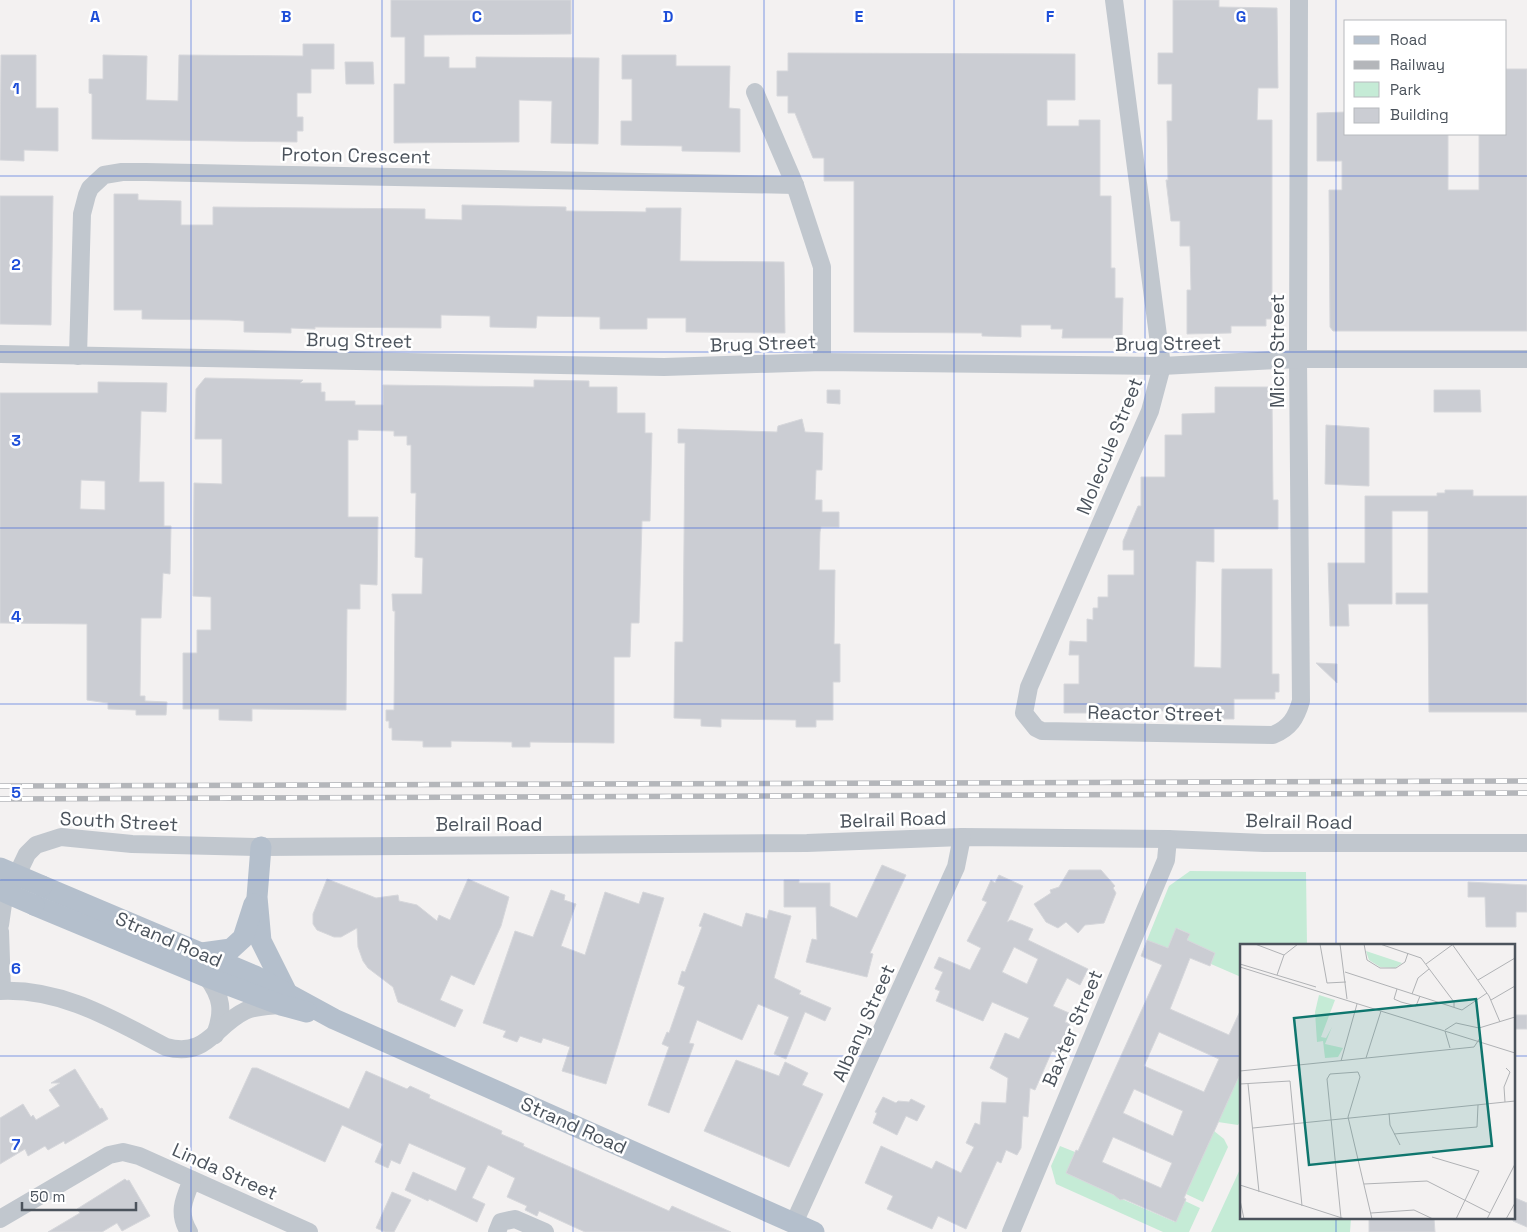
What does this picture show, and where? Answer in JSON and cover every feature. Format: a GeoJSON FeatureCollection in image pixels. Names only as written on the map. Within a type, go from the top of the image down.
{"type":"FeatureCollection","features":[{"type":"Feature","properties":{"kind":"main road"},"geometry":{"type":"LineString","coordinates":[[261,847],[257,897],[261,942],[283,998]]}},
{"type":"Feature","properties":{"kind":"main road","name":"Strand Road"},"geometry":{"type":"LineString","coordinates":[[0,868],[38,895],[207,977],[283,998]]}},
{"type":"Feature","properties":{"kind":"main road","name":"Strand Road"},"geometry":{"type":"LineString","coordinates":[[0,890],[38,895],[202,953],[283,998],[814,1232]]}},
{"type":"Feature","properties":{"kind":"main road"},"geometry":{"type":"LineString","coordinates":[[202,953],[231,950],[243,938],[257,897]]}},
{"type":"Feature","properties":{"kind":"street","name":"Molecule Street"},"geometry":{"type":"LineString","coordinates":[[1029,686],[1150,411],[1162,366],[1114,0]]}},
{"type":"Feature","properties":{"kind":"street","name":"Micro Street"},"geometry":{"type":"LineString","coordinates":[[1299,0],[1298,359],[1301,701]]}},
{"type":"Feature","properties":{"kind":"street"},"geometry":{"type":"LineString","coordinates":[[755,92],[795,185],[822,267],[822,362]]}},
{"type":"Feature","properties":{"kind":"street","name":"Proton Crescent"},"geometry":{"type":"LineString","coordinates":[[78,356],[82,214],[90,188],[104,175],[122,172],[156,172],[795,185]]}},
{"type":"Feature","properties":{"kind":"street","name":"Brug Street"},"geometry":{"type":"LineString","coordinates":[[0,354],[664,367],[822,362],[1162,366],[1298,359],[1527,359]]}},
{"type":"Feature","properties":{"kind":"street","name":"Reactor Street"},"geometry":{"type":"LineString","coordinates":[[1029,686],[1024,707],[1027,718],[1036,728],[1054,732],[1273,735],[1288,728],[1298,711],[1301,701]]}},
{"type":"Feature","properties":{"kind":"street","name":"South Street"},"geometry":{"type":"LineString","coordinates":[[0,925],[3,904],[22,862],[36,845],[49,839],[61,836],[132,844],[261,847]]}},
{"type":"Feature","properties":{"kind":"street","name":"Belrail Road"},"geometry":{"type":"LineString","coordinates":[[261,847],[807,844],[962,837],[1168,839],[1264,843],[1527,843]]}},
{"type":"Feature","properties":{"kind":"street","name":"Albany Street"},"geometry":{"type":"LineString","coordinates":[[794,1223],[956,867],[962,837]]}},
{"type":"Feature","properties":{"kind":"street","name":"Baxter Street"},"geometry":{"type":"LineString","coordinates":[[1011,1232],[1166,860],[1168,839]]}},
{"type":"Feature","properties":{"kind":"street"},"geometry":{"type":"LineString","coordinates":[[0,931],[1,990],[34,992],[74,1002],[166,1047],[180,1050],[202,1046],[214,1034],[246,1011],[283,998]]}},
{"type":"Feature","properties":{"kind":"street"},"geometry":{"type":"LineString","coordinates":[[207,977],[218,992],[220,1000],[220,1021],[214,1034]]}},
{"type":"Feature","properties":{"kind":"street","name":"Linda Street"},"geometry":{"type":"LineString","coordinates":[[0,1219],[109,1155],[123,1152],[139,1156],[309,1232]]}},
{"type":"Feature","properties":{"kind":"street"},"geometry":{"type":"LineString","coordinates":[[189,1232],[182,1216],[181,1206],[192,1180]]}},
{"type":"Feature","properties":{"kind":"street"},"geometry":{"type":"LineString","coordinates":[[497,1232],[501,1222],[515,1219],[545,1232]]}},
{"type":"Feature","properties":{"kind":"green space"},"geometry":{"type":"Polygon","coordinates":[[[1190,871],[1306,872],[1307,944],[1240,944],[1240,977],[1211,964],[1215,953],[1187,940],[1190,934],[1177,928],[1170,952],[1147,940],[1169,886],[1190,871]]]}},
{"type":"Feature","properties":{"kind":"green space"},"geometry":{"type":"Polygon","coordinates":[[[1240,1074],[1240,1122],[1238,1125],[1218,1122],[1240,1074]]]}},
{"type":"Feature","properties":{"kind":"green space"},"geometry":{"type":"Polygon","coordinates":[[[1214,1131],[1224,1139],[1228,1147],[1203,1202],[1186,1194],[1214,1131]]]}},
{"type":"Feature","properties":{"kind":"green space"},"geometry":{"type":"Polygon","coordinates":[[[1060,1146],[1075,1152],[1066,1173],[1118,1197],[1119,1200],[1122,1199],[1175,1222],[1185,1201],[1200,1208],[1189,1232],[1163,1232],[1056,1184],[1051,1166],[1060,1146]]]}},
{"type":"Feature","properties":{"kind":"green space"},"geometry":{"type":"Polygon","coordinates":[[[1240,1169],[1240,1220],[1351,1220],[1350,1232],[1211,1232],[1240,1169]]]}},
{"type":"Feature","properties":{"kind":"building"},"geometry":{"type":"Polygon","coordinates":[[[391,0],[571,0],[571,34],[424,35],[424,57],[449,57],[449,68],[476,68],[476,57],[599,58],[598,144],[551,143],[552,101],[519,100],[519,142],[394,143],[394,84],[405,84],[405,37],[391,37],[391,0]]]}},
{"type":"Feature","properties":{"kind":"building"},"geometry":{"type":"Polygon","coordinates":[[[1173,0],[1219,0],[1219,7],[1277,8],[1278,88],[1258,88],[1257,120],[1272,120],[1272,319],[1266,319],[1266,326],[1231,326],[1231,333],[1187,334],[1187,290],[1191,290],[1190,246],[1180,246],[1180,221],[1171,221],[1166,180],[1168,180],[1167,121],[1172,121],[1172,84],[1158,84],[1158,53],[1173,53],[1173,0]]]}},
{"type":"Feature","properties":{"kind":"building"},"geometry":{"type":"Polygon","coordinates":[[[303,44],[334,44],[334,69],[311,69],[311,93],[297,93],[297,117],[303,117],[303,131],[297,131],[297,142],[92,139],[92,94],[89,93],[89,79],[103,79],[103,55],[147,56],[146,100],[178,101],[179,55],[303,56],[303,44]]]}},
{"type":"Feature","properties":{"kind":"building"},"geometry":{"type":"Polygon","coordinates":[[[788,53],[1075,54],[1075,100],[1047,100],[1047,126],[1079,126],[1079,120],[1100,120],[1100,196],[1111,196],[1111,268],[1115,268],[1115,298],[1123,298],[1122,338],[1062,338],[1063,329],[1051,329],[1051,325],[1021,325],[1021,337],[982,336],[982,333],[854,332],[854,181],[824,181],[824,158],[813,158],[795,113],[788,113],[788,96],[777,96],[777,71],[788,71],[788,53]]]}},
{"type":"Feature","properties":{"kind":"building"},"geometry":{"type":"Polygon","coordinates":[[[1,55],[36,55],[36,108],[58,108],[58,151],[24,150],[24,161],[0,160],[1,55]]]}},
{"type":"Feature","properties":{"kind":"building"},"geometry":{"type":"Polygon","coordinates":[[[622,55],[676,55],[676,66],[730,66],[729,108],[740,109],[740,152],[682,151],[682,146],[621,145],[621,121],[632,121],[632,79],[622,79],[622,55]]]}},
{"type":"Feature","properties":{"kind":"building"},"geometry":{"type":"Polygon","coordinates":[[[345,62],[373,62],[374,84],[346,84],[345,62]]]}},
{"type":"Feature","properties":{"kind":"building"},"geometry":{"type":"Polygon","coordinates":[[[1507,69],[1527,69],[1527,331],[1333,331],[1330,327],[1329,190],[1342,190],[1342,161],[1317,161],[1317,113],[1344,112],[1344,135],[1448,135],[1448,190],[1479,190],[1479,135],[1507,135],[1507,69]]]}},
{"type":"Feature","properties":{"kind":"building"},"geometry":{"type":"Polygon","coordinates":[[[114,194],[138,194],[138,200],[181,201],[181,225],[213,225],[213,207],[425,209],[425,219],[462,220],[462,205],[566,207],[566,211],[646,212],[646,208],[681,208],[680,261],[784,262],[785,333],[686,332],[686,318],[647,318],[647,329],[600,329],[600,317],[537,316],[536,328],[490,327],[490,316],[441,315],[441,328],[315,327],[315,329],[291,328],[291,333],[244,332],[244,321],[142,319],[142,310],[114,310],[114,194]]]}},
{"type":"Feature","properties":{"kind":"building"},"geometry":{"type":"Polygon","coordinates":[[[0,196],[53,196],[51,325],[0,324],[0,196]]]}},
{"type":"Feature","properties":{"kind":"building"},"geometry":{"type":"Polygon","coordinates":[[[205,378],[303,380],[300,383],[321,383],[321,392],[325,392],[325,401],[355,401],[355,405],[383,405],[383,385],[534,387],[534,380],[589,381],[589,387],[617,387],[617,413],[645,413],[645,433],[652,433],[650,521],[642,521],[639,623],[631,623],[630,657],[614,657],[614,743],[530,742],[530,747],[512,747],[512,742],[451,741],[451,747],[423,747],[423,741],[392,740],[392,728],[389,728],[389,721],[386,721],[386,710],[394,710],[395,611],[393,611],[392,594],[422,594],[423,558],[415,557],[416,493],[411,493],[411,445],[407,445],[407,436],[394,436],[394,431],[358,430],[358,440],[348,440],[348,517],[378,517],[377,585],[360,584],[360,609],[347,609],[346,710],[252,709],[252,721],[219,720],[219,709],[183,709],[183,653],[197,653],[197,630],[211,630],[211,597],[193,596],[194,483],[222,484],[222,439],[195,439],[196,389],[205,378]]]}},
{"type":"Feature","properties":{"kind":"building"},"geometry":{"type":"Polygon","coordinates":[[[98,382],[167,383],[166,412],[141,411],[139,482],[164,482],[164,526],[171,526],[170,574],[163,573],[161,618],[141,618],[140,696],[145,696],[145,701],[167,702],[166,715],[136,715],[136,710],[108,709],[108,703],[87,700],[87,624],[0,623],[0,393],[98,393],[98,382]],[[81,480],[80,509],[105,510],[105,481],[81,480]]]}},
{"type":"Feature","properties":{"kind":"building"},"geometry":{"type":"Polygon","coordinates":[[[1215,387],[1268,387],[1268,398],[1272,398],[1273,500],[1278,500],[1278,529],[1214,529],[1214,562],[1196,561],[1194,667],[1221,668],[1222,569],[1272,569],[1272,674],[1279,674],[1279,692],[1275,692],[1275,699],[1234,699],[1234,719],[1221,719],[1221,711],[1064,713],[1064,684],[1079,684],[1079,655],[1069,655],[1070,641],[1087,642],[1087,619],[1093,620],[1093,608],[1098,608],[1098,597],[1108,597],[1108,575],[1134,575],[1134,550],[1123,550],[1123,541],[1138,506],[1141,506],[1141,477],[1165,477],[1165,435],[1182,435],[1182,414],[1215,413],[1215,387]]]}},
{"type":"Feature","properties":{"kind":"building"},"geometry":{"type":"Polygon","coordinates":[[[827,390],[840,390],[840,404],[827,403],[827,390]]]}},
{"type":"Feature","properties":{"kind":"building"},"geometry":{"type":"Polygon","coordinates":[[[1434,390],[1480,390],[1481,412],[1434,412],[1434,390]]]}},
{"type":"Feature","properties":{"kind":"building"},"geometry":{"type":"Polygon","coordinates":[[[802,419],[805,432],[823,433],[822,470],[816,470],[815,500],[822,500],[822,512],[839,512],[839,527],[821,527],[820,532],[819,570],[835,570],[834,644],[840,644],[840,682],[833,682],[833,720],[816,720],[816,727],[796,727],[796,720],[721,719],[721,727],[701,726],[701,719],[674,718],[675,642],[683,642],[685,443],[678,443],[678,429],[777,432],[778,426],[802,419]]]}},
{"type":"Feature","properties":{"kind":"building"},"geometry":{"type":"Polygon","coordinates":[[[1326,425],[1369,428],[1369,486],[1325,484],[1326,425]]]}},
{"type":"Feature","properties":{"kind":"building"},"geometry":{"type":"Polygon","coordinates":[[[1445,490],[1473,490],[1473,496],[1527,496],[1527,712],[1429,712],[1428,604],[1396,604],[1396,593],[1428,593],[1428,511],[1392,511],[1392,604],[1348,604],[1349,626],[1330,626],[1328,563],[1365,563],[1365,496],[1437,496],[1437,493],[1445,493],[1445,490]]]}},
{"type":"Feature","properties":{"kind":"building"},"geometry":{"type":"Polygon","coordinates":[[[1316,663],[1337,664],[1337,683],[1316,663]]]}},
{"type":"Feature","properties":{"kind":"building"},"geometry":{"type":"Polygon","coordinates":[[[882,865],[906,875],[870,953],[873,954],[867,977],[806,962],[812,939],[817,940],[816,907],[784,907],[784,880],[799,880],[799,883],[830,883],[830,906],[857,918],[882,865]]]}},
{"type":"Feature","properties":{"kind":"building"},"geometry":{"type":"Polygon","coordinates":[[[1069,870],[1101,870],[1115,886],[1113,888],[1116,893],[1104,923],[1085,925],[1078,933],[1066,922],[1058,928],[1046,922],[1034,904],[1051,893],[1050,890],[1059,887],[1069,870]]]}},
{"type":"Feature","properties":{"kind":"building"},"geometry":{"type":"Polygon","coordinates":[[[999,875],[1023,886],[1007,922],[1011,920],[1033,929],[1028,940],[1088,969],[1080,985],[1067,978],[1053,1006],[1069,1013],[1065,1022],[1070,1024],[1057,1053],[1052,1051],[1035,1090],[1030,1088],[1028,1117],[1023,1116],[1021,1148],[1017,1155],[1006,1150],[1001,1163],[997,1161],[966,1229],[938,1216],[932,1229],[887,1209],[893,1196],[865,1183],[881,1146],[932,1169],[936,1161],[961,1173],[974,1147],[966,1143],[975,1123],[980,1125],[982,1102],[1006,1103],[1008,1078],[990,1068],[1005,1033],[1019,1039],[1029,1018],[992,1002],[983,1021],[936,1001],[940,991],[935,989],[943,972],[934,968],[939,957],[970,970],[981,948],[967,941],[987,902],[982,900],[991,880],[995,883],[999,875]],[[1014,947],[1002,972],[1027,984],[1038,959],[1014,947]]]}},
{"type":"Feature","properties":{"kind":"building"},"geometry":{"type":"Polygon","coordinates":[[[327,879],[376,898],[398,895],[399,901],[417,905],[437,921],[439,915],[450,920],[468,879],[509,897],[501,926],[474,985],[451,975],[440,1000],[463,1010],[455,1027],[398,1002],[393,987],[368,968],[363,961],[358,947],[357,928],[341,937],[334,937],[317,930],[313,924],[313,914],[327,879]]]}},
{"type":"Feature","properties":{"kind":"building"},"geometry":{"type":"Polygon","coordinates":[[[1468,882],[1527,885],[1527,912],[1516,912],[1516,927],[1486,927],[1485,897],[1468,897],[1468,882]]]}},
{"type":"Feature","properties":{"kind":"building"},"geometry":{"type":"Polygon","coordinates":[[[551,890],[565,895],[564,900],[576,904],[561,946],[585,955],[605,892],[639,904],[643,892],[664,898],[606,1084],[562,1071],[570,1047],[543,1038],[541,1043],[520,1036],[517,1042],[503,1037],[506,1031],[483,1023],[515,931],[533,937],[551,890]]]}},
{"type":"Feature","properties":{"kind":"building"},"geometry":{"type":"Polygon","coordinates":[[[769,910],[791,916],[774,978],[801,991],[799,994],[831,1008],[825,1021],[805,1012],[786,1059],[774,1054],[789,1017],[758,1004],[742,1040],[697,1020],[689,1043],[694,1044],[669,1113],[648,1105],[669,1047],[662,1044],[667,1032],[669,1033],[685,987],[678,984],[682,971],[685,972],[702,927],[699,926],[704,913],[742,927],[746,913],[767,919],[769,910]]]}},
{"type":"Feature","properties":{"kind":"building"},"geometry":{"type":"Polygon","coordinates":[[[1176,928],[1190,934],[1187,940],[1215,953],[1210,966],[1190,958],[1170,1009],[1229,1035],[1240,1011],[1240,1074],[1184,1198],[1186,1199],[1176,1222],[1124,1199],[1120,1200],[1114,1195],[1066,1173],[1076,1150],[1078,1151],[1162,965],[1141,956],[1147,940],[1168,948],[1176,928]],[[1159,1032],[1144,1066],[1204,1092],[1219,1059],[1159,1032]],[[1134,1089],[1123,1113],[1173,1136],[1183,1111],[1134,1089]],[[1113,1137],[1102,1162],[1161,1188],[1172,1163],[1113,1137]]]}},
{"type":"Feature","properties":{"kind":"building"},"geometry":{"type":"Polygon","coordinates":[[[1514,1015],[1527,1015],[1527,1029],[1514,1029],[1514,1015]]]}},
{"type":"Feature","properties":{"kind":"building"},"geometry":{"type":"Polygon","coordinates":[[[736,1060],[779,1076],[785,1062],[808,1073],[802,1085],[823,1094],[789,1167],[704,1131],[736,1060]]]}},
{"type":"Feature","properties":{"kind":"building"},"geometry":{"type":"Polygon","coordinates":[[[252,1068],[257,1068],[349,1109],[366,1071],[407,1089],[410,1086],[430,1095],[429,1098],[502,1131],[501,1134],[524,1144],[523,1146],[669,1211],[672,1206],[731,1232],[585,1232],[539,1211],[537,1216],[525,1210],[527,1206],[507,1197],[515,1178],[488,1165],[472,1198],[485,1204],[477,1222],[429,1199],[428,1201],[405,1190],[413,1172],[456,1191],[466,1168],[409,1143],[400,1164],[391,1160],[388,1168],[375,1162],[383,1144],[342,1125],[325,1162],[229,1118],[252,1068]]]}},
{"type":"Feature","properties":{"kind":"building"},"geometry":{"type":"Polygon","coordinates":[[[75,1069],[108,1119],[65,1144],[64,1141],[48,1150],[45,1146],[28,1156],[25,1149],[0,1164],[0,1118],[23,1104],[31,1117],[33,1115],[36,1120],[60,1106],[49,1090],[60,1083],[51,1083],[75,1069]]]}},
{"type":"Feature","properties":{"kind":"building"},"geometry":{"type":"Polygon","coordinates":[[[883,1097],[896,1103],[898,1101],[909,1102],[911,1099],[925,1106],[917,1121],[906,1116],[897,1135],[873,1123],[877,1113],[875,1112],[883,1097]]]}},
{"type":"Feature","properties":{"kind":"building"},"geometry":{"type":"Polygon","coordinates":[[[125,1179],[129,1180],[150,1216],[122,1231],[117,1223],[102,1232],[48,1232],[80,1213],[77,1209],[125,1179]]]}},
{"type":"Feature","properties":{"kind":"building"},"geometry":{"type":"Polygon","coordinates":[[[392,1192],[411,1200],[394,1232],[385,1232],[376,1228],[392,1192]]]}},
{"type":"Feature","properties":{"kind":"building"},"geometry":{"type":"Polygon","coordinates":[[[1514,1197],[1527,1203],[1527,1227],[1513,1221],[1514,1197]]]}},
{"type":"Feature","properties":{"kind":"building"},"geometry":{"type":"Polygon","coordinates":[[[1369,1220],[1434,1220],[1435,1232],[1369,1232],[1369,1220]]]}},
{"type":"Feature","properties":{"kind":"railway"},"geometry":{"type":"LineString","coordinates":[[0,786],[1527,781]]}},
{"type":"Feature","properties":{"kind":"railway"},"geometry":{"type":"LineString","coordinates":[[0,799],[1527,793]]}}]}
